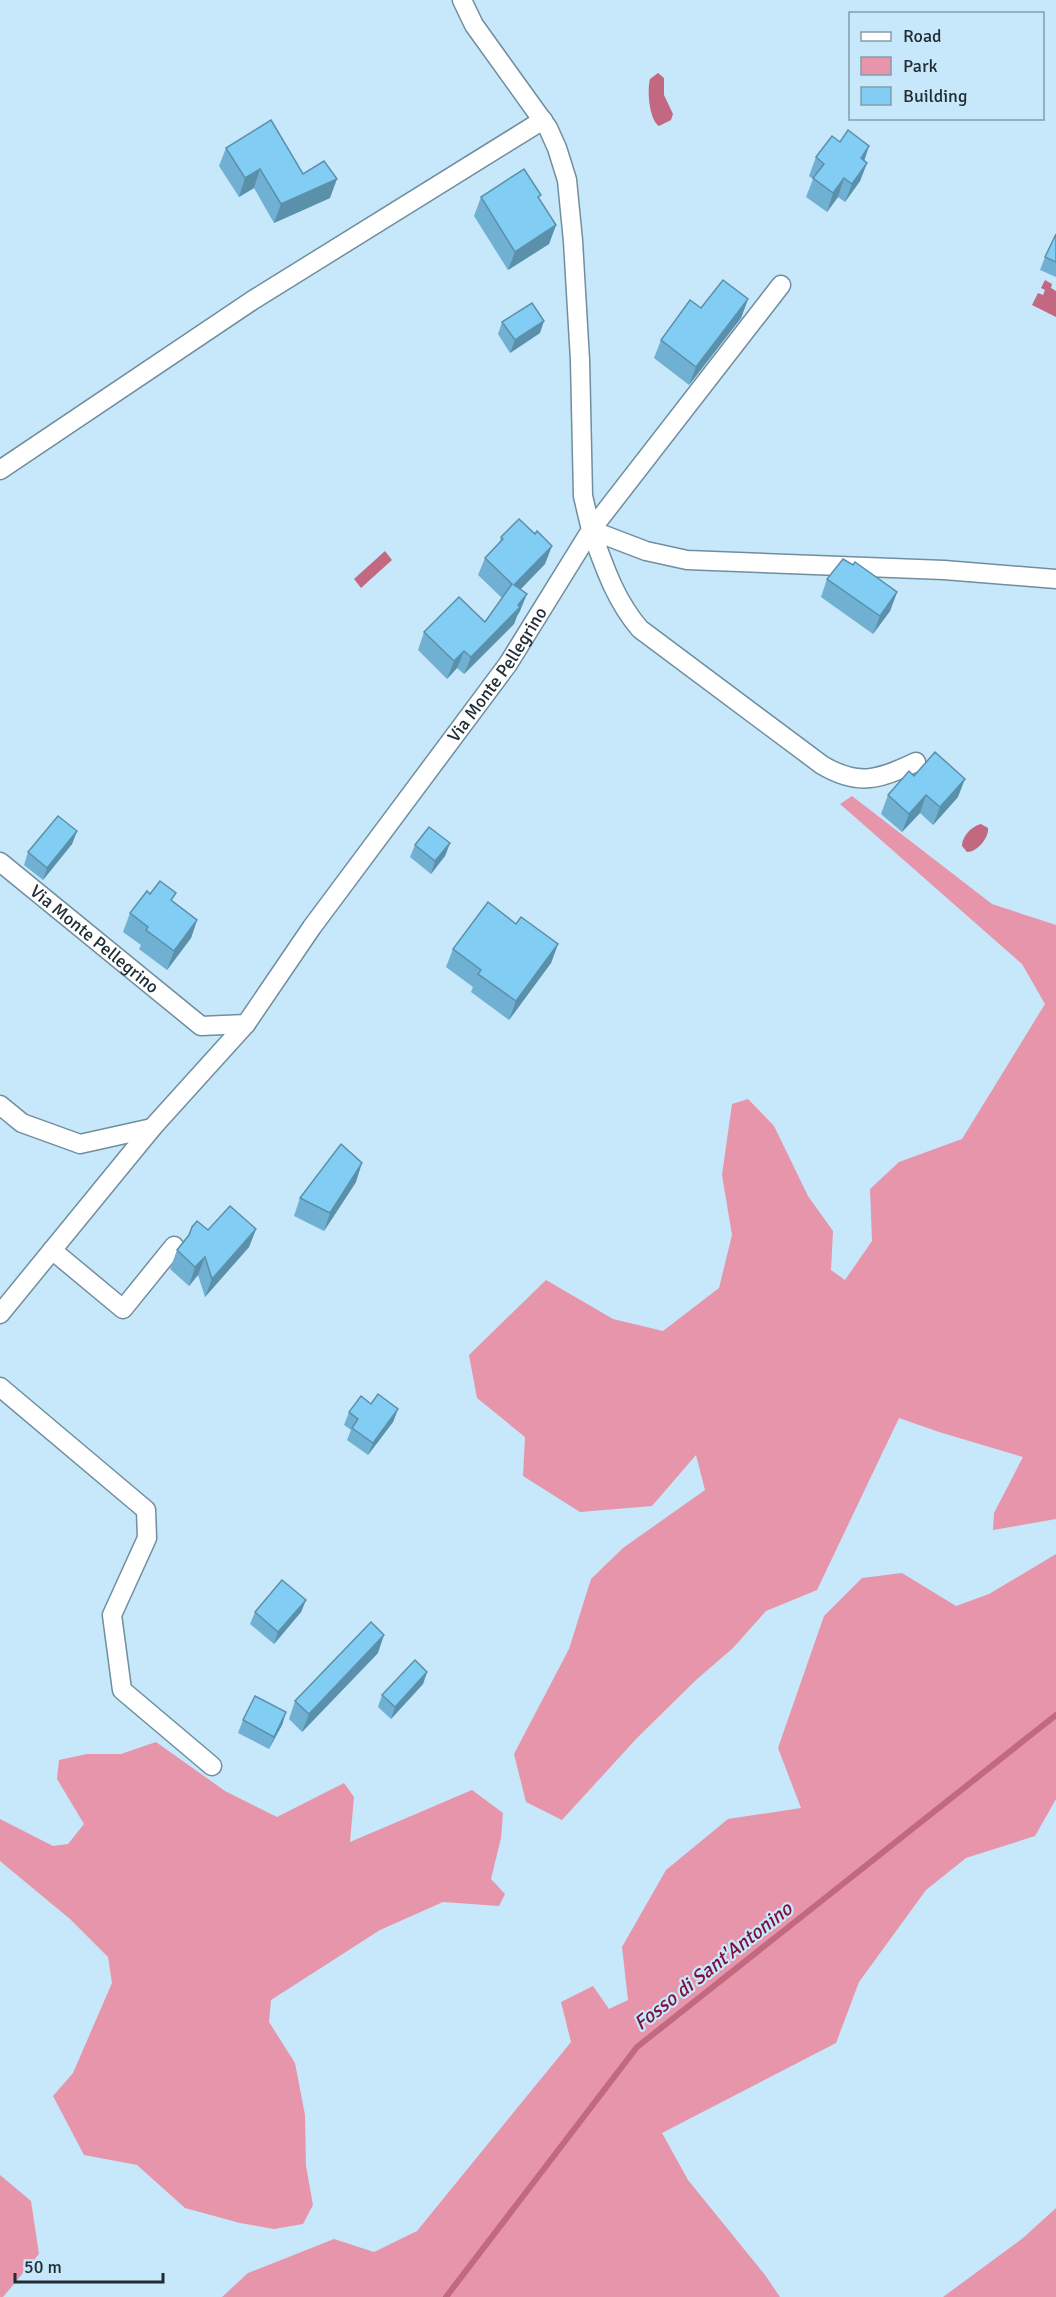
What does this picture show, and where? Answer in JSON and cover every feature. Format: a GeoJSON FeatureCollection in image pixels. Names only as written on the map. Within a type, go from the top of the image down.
{"type":"FeatureCollection","features":[{"type":"Feature","properties":{"kind":"street"},"geometry":{"type":"LineString","coordinates":[[462,0],[474,25],[543,120],[557,148],[568,189],[581,369],[583,496],[591,530],[612,586],[624,609],[640,629],[822,765],[842,775],[867,780],[883,777],[916,762]]}},
{"type":"Feature","properties":{"kind":"street"},"geometry":{"type":"LineString","coordinates":[[0,470],[253,300],[543,120]]}},
{"type":"Feature","properties":{"kind":"street","name":"Via Monte Pellegrino"},"geometry":{"type":"LineString","coordinates":[[0,862],[201,1026],[246,1024],[312,927],[508,664],[591,530],[781,285]]}},
{"type":"Feature","properties":{"kind":"street"},"geometry":{"type":"LineString","coordinates":[[591,530],[646,551],[687,560],[944,570],[1056,579]]}},
{"type":"Feature","properties":{"kind":"street"},"geometry":{"type":"LineString","coordinates":[[0,1314],[152,1128],[246,1024]]}},
{"type":"Feature","properties":{"kind":"street"},"geometry":{"type":"LineString","coordinates":[[0,1105],[22,1123],[80,1144],[152,1128]]}},
{"type":"Feature","properties":{"kind":"street"},"geometry":{"type":"LineString","coordinates":[[52,1250],[123,1309],[174,1246]]}},
{"type":"Feature","properties":{"kind":"street"},"geometry":{"type":"LineString","coordinates":[[0,1387],[146,1510],[147,1538],[111,1616],[122,1689],[212,1766]]}},
{"type":"Feature","properties":{"kind":"green space"},"geometry":{"type":"Polygon","coordinates":[[[852,796],[992,904],[1056,925],[1056,1519],[993,1530],[994,1513],[1023,1457],[899,1418],[817,1590],[766,1611],[733,1648],[696,1680],[637,1738],[562,1820],[526,1802],[514,1754],[569,1649],[591,1579],[623,1548],[705,1490],[696,1455],[652,1506],[580,1512],[523,1476],[525,1437],[477,1398],[469,1355],[546,1280],[613,1319],[663,1331],[719,1288],[732,1235],[722,1175],[732,1104],[748,1099],[774,1126],[808,1196],[833,1231],[831,1270],[845,1280],[872,1241],[870,1189],[899,1162],[962,1139],[1045,1004],[1022,964],[840,804],[852,796]]]}},
{"type":"Feature","properties":{"kind":"green space"},"geometry":{"type":"Polygon","coordinates":[[[1056,1554],[1056,1799],[1035,1836],[966,1858],[926,1890],[859,1982],[836,2043],[662,2133],[688,2180],[765,2275],[780,2297],[222,2297],[248,2273],[334,2239],[374,2252],[417,2231],[571,2042],[561,2002],[593,1986],[609,2009],[628,2000],[622,1947],[666,1870],[728,1819],[801,1808],[778,1748],[824,1616],[862,1578],[902,1573],[956,1606],[989,1594],[1056,1554]]]}},
{"type":"Feature","properties":{"kind":"green space"},"geometry":{"type":"Polygon","coordinates":[[[156,1742],[225,1791],[277,1817],[344,1783],[354,1797],[350,1842],[472,1790],[503,1813],[501,1838],[491,1879],[505,1894],[499,1906],[443,1902],[380,1930],[271,2000],[269,2022],[295,2063],[305,2115],[306,2166],[313,2205],[303,2224],[274,2229],[240,2223],[185,2208],[137,2165],[84,2155],[53,2096],[73,2073],[112,1983],[108,1957],[70,1919],[0,1861],[0,1819],[53,1846],[68,1844],[84,1824],[57,1779],[59,1760],[87,1754],[121,1754],[156,1742]]]}},
{"type":"Feature","properties":{"kind":"green space"},"geometry":{"type":"Polygon","coordinates":[[[0,2175],[31,2201],[39,2254],[3,2297],[0,2297],[0,2175]]]}},
{"type":"Feature","properties":{"kind":"green space"},"geometry":{"type":"Polygon","coordinates":[[[1056,2208],[1056,2297],[943,2297],[1023,2238],[1056,2208]]]}},
{"type":"Feature","properties":{"kind":"shaded area"},"geometry":{"type":"Polygon","coordinates":[[[658,73],[664,78],[664,95],[673,114],[671,120],[659,126],[651,111],[649,90],[650,79],[658,73]]]}},
{"type":"Feature","properties":{"kind":"shaded area"},"geometry":{"type":"Polygon","coordinates":[[[1045,280],[1052,284],[1051,288],[1056,291],[1056,317],[1032,305],[1038,293],[1043,295],[1045,290],[1041,288],[1045,280]]]}},
{"type":"Feature","properties":{"kind":"shaded area"},"geometry":{"type":"Polygon","coordinates":[[[385,551],[392,560],[361,588],[354,579],[385,551]]]}},
{"type":"Feature","properties":{"kind":"shaded area"},"geometry":{"type":"Polygon","coordinates":[[[981,824],[988,828],[987,836],[978,847],[967,852],[962,846],[966,835],[971,829],[981,824]]]}},
{"type":"Feature","properties":{"kind":"building"},"geometry":{"type":"Polygon","coordinates":[[[271,120],[303,174],[324,161],[337,179],[281,204],[260,169],[245,178],[226,148],[271,120]]]}},
{"type":"Feature","properties":{"kind":"building"},"geometry":{"type":"Polygon","coordinates":[[[848,130],[869,146],[861,158],[867,163],[852,184],[844,178],[833,193],[813,178],[824,164],[816,157],[832,136],[840,142],[848,130]]]}},
{"type":"Feature","properties":{"kind":"building"},"geometry":{"type":"Polygon","coordinates":[[[524,169],[541,195],[538,197],[556,225],[515,252],[481,197],[524,169]]]}},
{"type":"Feature","properties":{"kind":"building"},"geometry":{"type":"Polygon","coordinates":[[[1056,234],[1056,262],[1045,257],[1056,234]]]}},
{"type":"Feature","properties":{"kind":"building"},"geometry":{"type":"Polygon","coordinates":[[[723,280],[748,299],[696,367],[661,340],[690,300],[701,308],[723,280]]]}},
{"type":"Feature","properties":{"kind":"building"},"geometry":{"type":"Polygon","coordinates":[[[532,303],[544,321],[515,340],[502,322],[532,303]]]}},
{"type":"Feature","properties":{"kind":"building"},"geometry":{"type":"Polygon","coordinates":[[[519,519],[535,534],[537,531],[552,546],[514,585],[527,594],[518,605],[520,607],[471,657],[464,651],[454,661],[424,632],[459,597],[485,622],[512,584],[485,558],[519,519]]]}},
{"type":"Feature","properties":{"kind":"building"},"geometry":{"type":"Polygon","coordinates":[[[843,559],[853,565],[855,562],[897,592],[880,616],[827,579],[843,559]]]}},
{"type":"Feature","properties":{"kind":"building"},"geometry":{"type":"Polygon","coordinates":[[[935,752],[965,779],[940,807],[926,795],[909,814],[888,795],[909,771],[914,776],[935,752]]]}},
{"type":"Feature","properties":{"kind":"building"},"geometry":{"type":"Polygon","coordinates":[[[58,816],[77,831],[47,868],[28,852],[58,816]]]}},
{"type":"Feature","properties":{"kind":"building"},"geometry":{"type":"Polygon","coordinates":[[[429,827],[450,843],[435,861],[415,845],[429,827]]]}},
{"type":"Feature","properties":{"kind":"building"},"geometry":{"type":"Polygon","coordinates":[[[160,881],[176,893],[171,900],[197,920],[174,951],[146,930],[148,927],[130,913],[147,891],[150,894],[160,881]]]}},
{"type":"Feature","properties":{"kind":"building"},"geometry":{"type":"Polygon","coordinates":[[[488,902],[516,924],[521,917],[558,944],[516,1001],[478,974],[481,970],[453,949],[488,902]]]}},
{"type":"Feature","properties":{"kind":"building"},"geometry":{"type":"Polygon","coordinates":[[[341,1144],[362,1163],[330,1213],[300,1198],[341,1144]]]}},
{"type":"Feature","properties":{"kind":"building"},"geometry":{"type":"Polygon","coordinates":[[[230,1206],[256,1229],[212,1279],[205,1257],[195,1267],[177,1250],[197,1221],[208,1230],[230,1206]]]}},
{"type":"Feature","properties":{"kind":"building"},"geometry":{"type":"Polygon","coordinates":[[[378,1394],[398,1409],[373,1443],[352,1428],[358,1419],[349,1412],[361,1396],[371,1404],[378,1394]]]}},
{"type":"Feature","properties":{"kind":"building"},"geometry":{"type":"Polygon","coordinates":[[[282,1580],[306,1600],[278,1632],[255,1612],[282,1580]]]}},
{"type":"Feature","properties":{"kind":"building"},"geometry":{"type":"Polygon","coordinates":[[[371,1622],[384,1635],[309,1714],[295,1701],[371,1622]]]}},
{"type":"Feature","properties":{"kind":"building"},"geometry":{"type":"Polygon","coordinates":[[[415,1660],[427,1672],[395,1707],[382,1695],[415,1660]]]}},
{"type":"Feature","properties":{"kind":"building"},"geometry":{"type":"Polygon","coordinates":[[[255,1696],[286,1712],[274,1737],[243,1720],[255,1696]]]}},
{"type":"Feature","properties":{"kind":"waterway","name":"Fosso di Sant'Antonino"},"geometry":{"type":"LineString","coordinates":[[446,2297],[637,2047],[1056,1715]]}}]}
